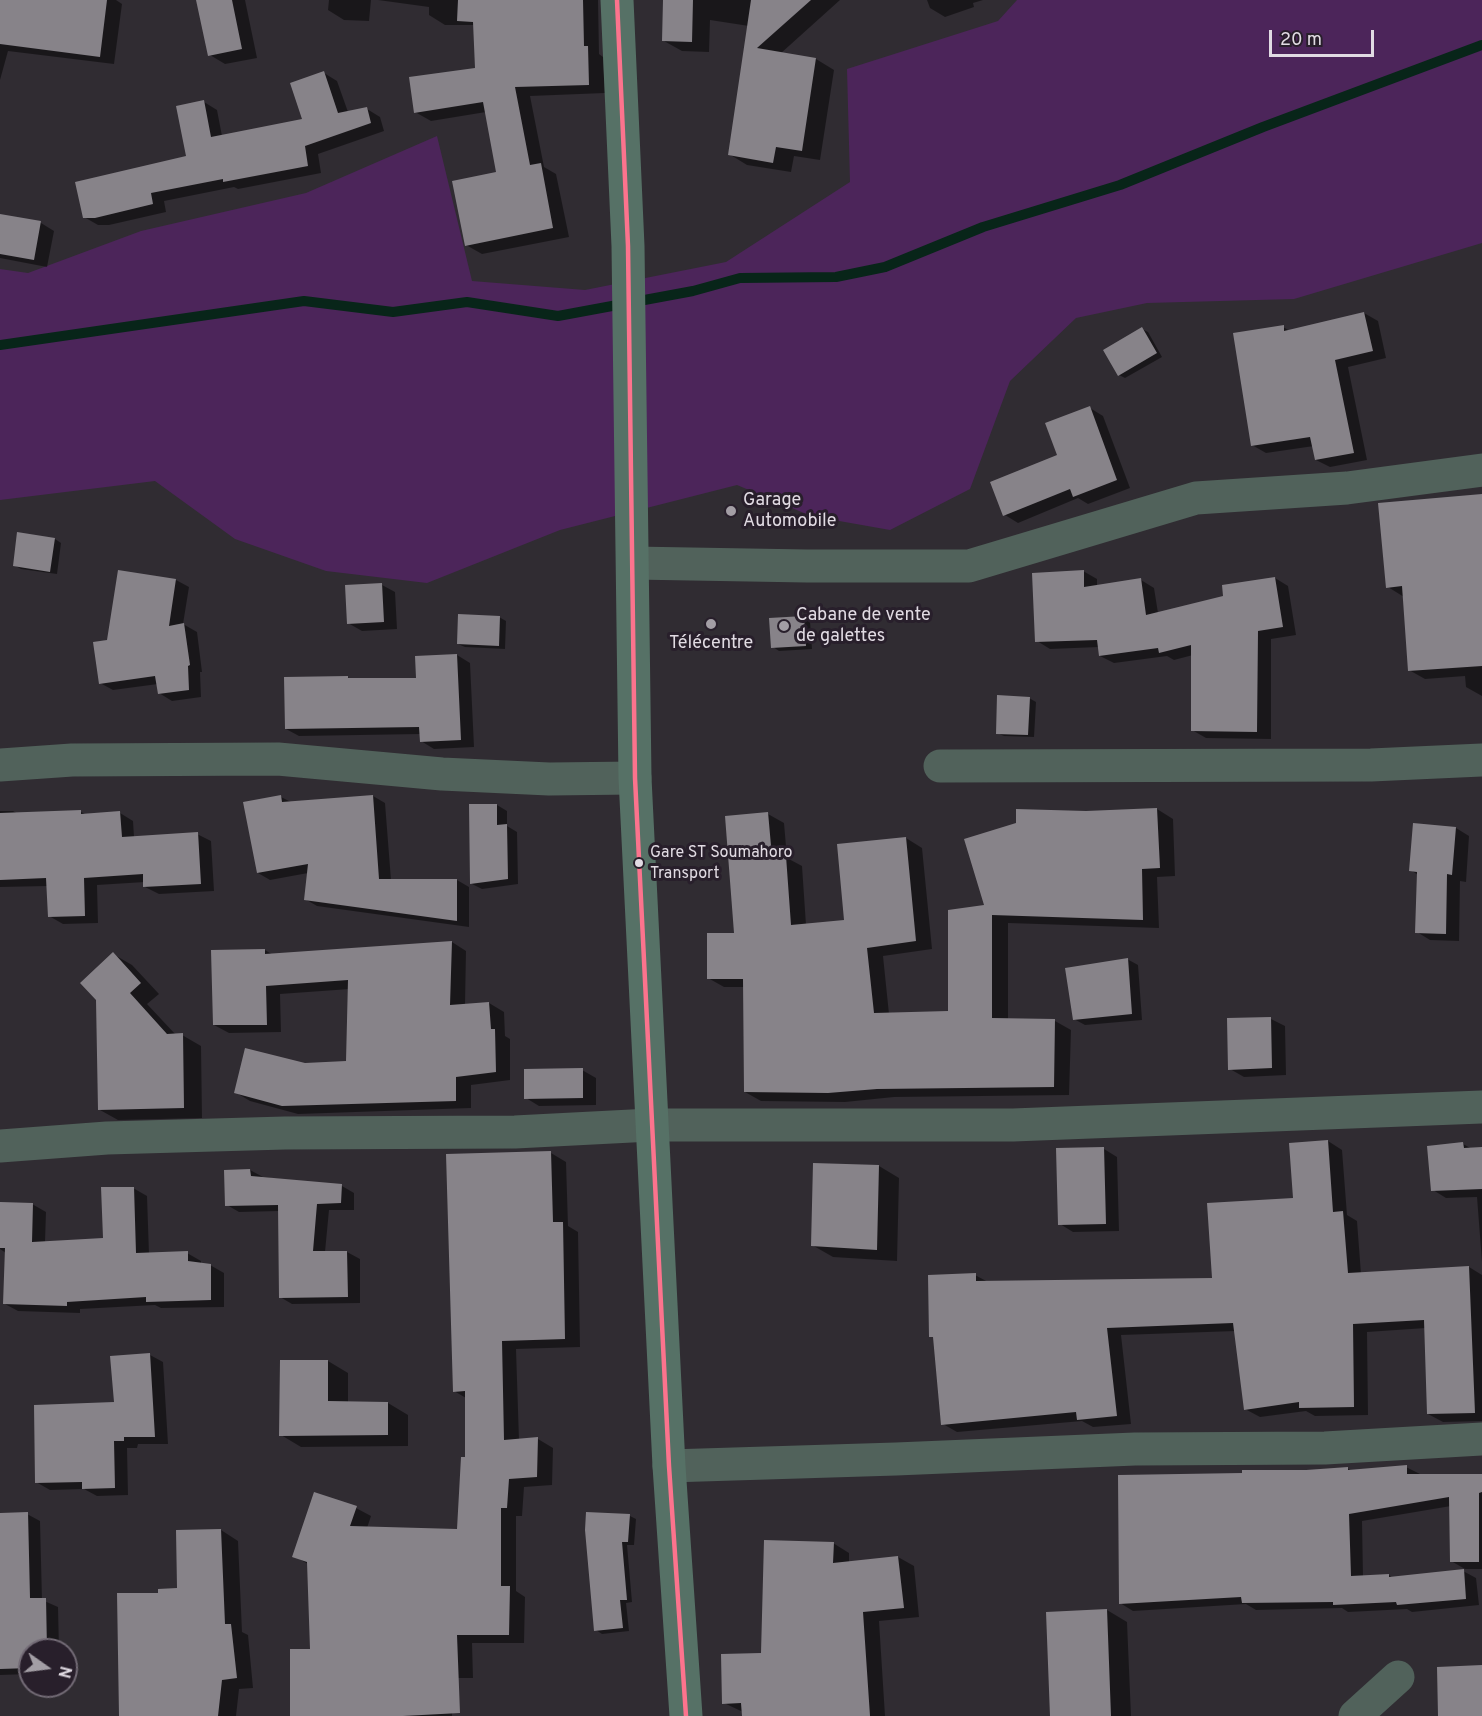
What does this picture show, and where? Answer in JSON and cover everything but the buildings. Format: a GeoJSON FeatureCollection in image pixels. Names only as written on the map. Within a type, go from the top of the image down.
{"type":"FeatureCollection","features":[{"type":"Feature","properties":{"kind":"highway"},"geometry":{"type":"LineString","coordinates":[[617,0],[630,328],[635,778],[669,1466],[686,1716]]}},
{"type":"Feature","properties":{"kind":"street"},"geometry":{"type":"LineString","coordinates":[[633,563],[969,566],[1197,498],[1347,488],[1482,470]]}},
{"type":"Feature","properties":{"kind":"street"},"geometry":{"type":"LineString","coordinates":[[0,765],[72,760],[278,759],[442,774],[549,779],[635,778]]}},
{"type":"Feature","properties":{"kind":"street"},"geometry":{"type":"LineString","coordinates":[[940,765],[1371,765],[1482,760]]}},
{"type":"Feature","properties":{"kind":"street"},"geometry":{"type":"LineString","coordinates":[[0,1146],[107,1138],[285,1133],[515,1132],[651,1125],[1013,1125],[1482,1107]]}},
{"type":"Feature","properties":{"kind":"street"},"geometry":{"type":"LineString","coordinates":[[669,1466],[1135,1449],[1325,1448],[1482,1439]]}},
{"type":"Feature","properties":{"kind":"street"},"geometry":{"type":"LineString","coordinates":[[1355,1716],[1398,1677]]}},
{"type":"Feature","properties":{"kind":"shaded area"},"geometry":{"type":"Polygon","coordinates":[[[1017,0],[1482,0],[1482,243],[1294,299],[1147,303],[1076,318],[1010,381],[970,489],[890,530],[811,516],[737,485],[560,530],[427,583],[326,571],[235,539],[155,481],[0,500],[0,269],[28,273],[141,231],[306,193],[437,136],[472,281],[585,290],[726,262],[850,182],[847,69],[998,21],[1017,0]]]}},
{"type":"Feature","properties":{"kind":"waterway"},"geometry":{"type":"LineString","coordinates":[[0,345],[304,301],[393,312],[467,302],[558,316],[693,291],[740,278],[836,277],[885,267],[983,227],[1120,185],[1263,127],[1482,45]]}},
{"type":"Feature","properties":{"kind":"transit line","name":"20"},"geometry":{"type":"LineString","coordinates":[[617,0],[628,246],[635,778],[669,1466],[686,1716]]}},
{"type":"Feature","properties":{"kind":"place","name":"Garage Automobile"},"geometry":{"type":"Point","coordinates":[731,511]}},
{"type":"Feature","properties":{"kind":"place","name":"Télécentre"},"geometry":{"type":"Point","coordinates":[711,624]}},
{"type":"Feature","properties":{"kind":"place","name":"Cabane de vente de galettes"},"geometry":{"type":"Point","coordinates":[784,626]}},
{"type":"Feature","properties":{"kind":"place","name":"Gare ST Soumahoro Transport"},"geometry":{"type":"Point","coordinates":[639,863]}}]}
